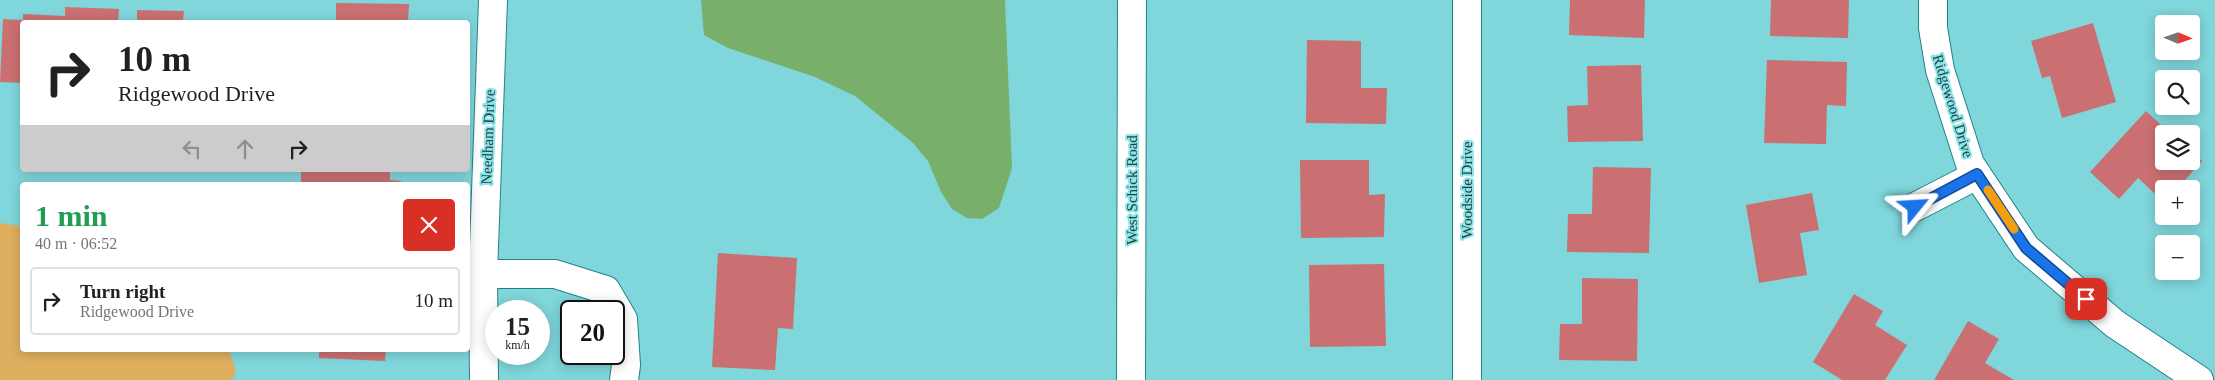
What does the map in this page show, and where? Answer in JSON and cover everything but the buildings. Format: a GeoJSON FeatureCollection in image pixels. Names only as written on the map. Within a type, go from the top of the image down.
{"type":"FeatureCollection","features":[{"type":"Feature","properties":{"kind":"street","name":"Needham Drive"},"geometry":{"type":"LineString","coordinates":[[484,380],[483,274],[493,0]]}},
{"type":"Feature","properties":{"kind":"street","name":"West Schick Road"},"geometry":{"type":"LineString","coordinates":[[1131,380],[1132,0]]}},
{"type":"Feature","properties":{"kind":"street","name":"Woodside Drive"},"geometry":{"type":"LineString","coordinates":[[1466,380],[1467,0]]}},
{"type":"Feature","properties":{"kind":"street","name":"Ridgewood Drive"},"geometry":{"type":"LineString","coordinates":[[1933,0],[1933,28],[1940,70],[1970,164],[2026,248],[2115,324],[2199,380]]}},
{"type":"Feature","properties":{"kind":"street"},"geometry":{"type":"LineString","coordinates":[[1915,207],[1977,174]]}},
{"type":"Feature","properties":{"kind":"street"},"geometry":{"type":"LineString","coordinates":[[483,274],[555,274],[606,290],[623,319],[626,365],[624,380]]}},
{"type":"Feature","properties":{"kind":"shaded area"},"geometry":{"type":"Polygon","coordinates":[[[701,0],[1005,0],[1012,168],[999,208],[982,219],[967,218],[952,209],[941,192],[928,161],[913,143],[855,96],[815,77],[728,48],[704,35],[701,0]]]}},
{"type":"Feature","properties":{"kind":"shaded area"},"geometry":{"type":"Polygon","coordinates":[[[0,223],[20,226],[20,352],[230,352],[236,371],[232,380],[0,380],[0,223]]]}},
{"type":"Feature","properties":{"kind":"slow traffic"},"geometry":{"type":"LineString","coordinates":[[1988,190],[2014,229]]}},
{"type":"Feature","properties":{"kind":"route"},"geometry":{"type":"LineString","coordinates":[[1915,207],[1977,174],[2026,248],[2086,299]]}}]}
